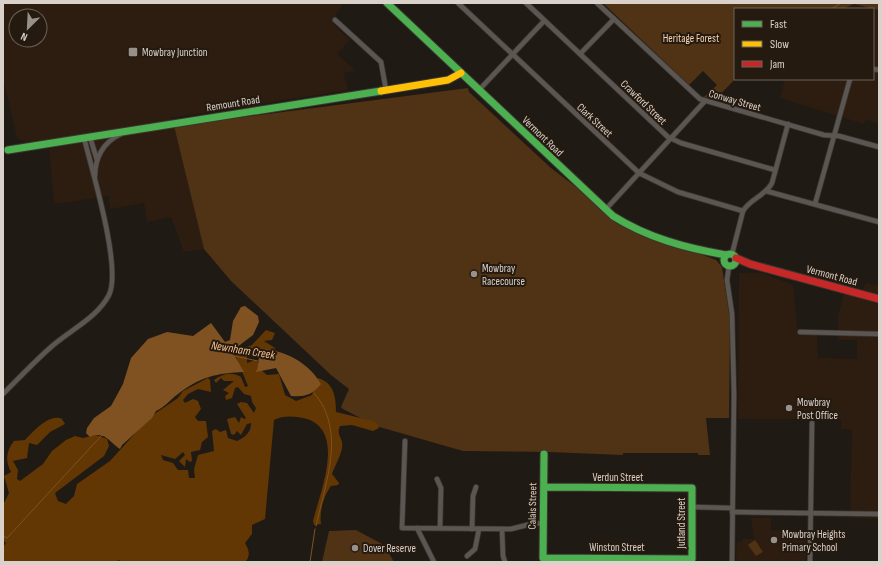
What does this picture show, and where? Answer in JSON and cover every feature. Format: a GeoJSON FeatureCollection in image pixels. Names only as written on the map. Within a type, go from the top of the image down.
{"type":"FeatureCollection","features":[{"type":"Feature","properties":{"kind":"street","name":"Vermont Road"},"geometry":{"type":"LineString","coordinates":[[387,3],[606,209],[621,221],[641,231],[730,260],[879,299]]}},
{"type":"Feature","properties":{"kind":"street","name":"Clark Street"},"geometry":{"type":"LineString","coordinates":[[458,3],[639,173],[678,192],[743,211]]}},
{"type":"Feature","properties":{"kind":"street","name":"Crawford Street"},"geometry":{"type":"LineString","coordinates":[[526,3],[671,139],[775,170]]}},
{"type":"Feature","properties":{"kind":"street","name":"Conway Street"},"geometry":{"type":"LineString","coordinates":[[597,3],[695,95],[705,101],[824,135],[879,147]]}},
{"type":"Feature","properties":{"kind":"street"},"geometry":{"type":"LineString","coordinates":[[580,54],[614,18]]}},
{"type":"Feature","properties":{"kind":"street"},"geometry":{"type":"LineString","coordinates":[[335,20],[381,62],[386,90]]}},
{"type":"Feature","properties":{"kind":"street"},"geometry":{"type":"LineString","coordinates":[[479,90],[544,21]]}},
{"type":"Feature","properties":{"kind":"street","name":"Remount Road"},"geometry":{"type":"LineString","coordinates":[[8,150],[448,80],[461,73]]}},
{"type":"Feature","properties":{"kind":"street"},"geometry":{"type":"LineString","coordinates":[[815,204],[850,80]]}},
{"type":"Feature","properties":{"kind":"street"},"geometry":{"type":"LineString","coordinates":[[606,209],[705,101]]}},
{"type":"Feature","properties":{"kind":"street"},"geometry":{"type":"LineString","coordinates":[[732,562],[734,395],[732,314],[727,280],[730,260],[743,211],[747,205],[766,191],[772,183],[788,124]]}},
{"type":"Feature","properties":{"kind":"street"},"geometry":{"type":"LineString","coordinates":[[89,160],[96,159],[108,142],[130,130]]}},
{"type":"Feature","properties":{"kind":"street"},"geometry":{"type":"LineString","coordinates":[[87,137],[96,159],[95,184]]}},
{"type":"Feature","properties":{"kind":"street"},"geometry":{"type":"LineString","coordinates":[[3,394],[51,347],[95,312],[111,289],[113,263],[89,160],[87,137]]}},
{"type":"Feature","properties":{"kind":"street"},"geometry":{"type":"LineString","coordinates":[[766,191],[879,222]]}},
{"type":"Feature","properties":{"kind":"street"},"geometry":{"type":"LineString","coordinates":[[864,295],[879,295]]}},
{"type":"Feature","properties":{"kind":"street"},"geometry":{"type":"LineString","coordinates":[[800,332],[879,334]]}},
{"type":"Feature","properties":{"kind":"street"},"geometry":{"type":"LineString","coordinates":[[810,562],[812,422]]}},
{"type":"Feature","properties":{"kind":"street"},"geometry":{"type":"LineString","coordinates":[[404,441],[402,528],[511,529],[531,524],[543,523]]}},
{"type":"Feature","properties":{"kind":"street","name":"Calais Street"},"geometry":{"type":"LineString","coordinates":[[543,558],[544,454]]}},
{"type":"Feature","properties":{"kind":"street"},"geometry":{"type":"LineString","coordinates":[[437,479],[441,488],[440,528]]}},
{"type":"Feature","properties":{"kind":"street"},"geometry":{"type":"LineString","coordinates":[[472,528],[473,496],[476,486]]}},
{"type":"Feature","properties":{"kind":"street","name":"Verdun Street"},"geometry":{"type":"LineString","coordinates":[[544,487],[692,488]]}},
{"type":"Feature","properties":{"kind":"street","name":"Jutland Street"},"geometry":{"type":"LineString","coordinates":[[692,488],[692,559]]}},
{"type":"Feature","properties":{"kind":"street"},"geometry":{"type":"LineString","coordinates":[[692,507],[811,513],[879,514]]}},
{"type":"Feature","properties":{"kind":"street"},"geometry":{"type":"LineString","coordinates":[[416,528],[434,562]]}},
{"type":"Feature","properties":{"kind":"street"},"geometry":{"type":"LineString","coordinates":[[467,556],[475,549],[479,529]]}},
{"type":"Feature","properties":{"kind":"street"},"geometry":{"type":"LineString","coordinates":[[502,529],[503,556],[505,562]]}},
{"type":"Feature","properties":{"kind":"street","name":"Winston Street"},"geometry":{"type":"LineString","coordinates":[[543,558],[692,559]]}},
{"type":"Feature","properties":{"kind":"shaded area"},"geometry":{"type":"Polygon","coordinates":[[[3,3],[344,3],[336,14],[333,24],[350,40],[337,54],[356,71],[344,73],[348,90],[170,118],[174,126],[204,249],[184,252],[171,217],[147,222],[144,203],[110,209],[109,196],[54,204],[49,149],[80,143],[77,136],[35,141],[24,141],[17,138],[3,78],[3,3]]]}},
{"type":"Feature","properties":{"kind":"shaded area"},"geometry":{"type":"Polygon","coordinates":[[[854,4],[871,8],[845,8],[854,4]]]}},
{"type":"Feature","properties":{"kind":"shaded area"},"geometry":{"type":"Polygon","coordinates":[[[874,9],[879,10],[879,124],[865,119],[864,124],[780,98],[785,80],[874,80],[874,9]]]}},
{"type":"Feature","properties":{"kind":"shaded area"},"geometry":{"type":"Polygon","coordinates":[[[739,273],[762,273],[793,285],[798,334],[817,334],[818,358],[857,359],[857,340],[838,340],[838,316],[844,293],[848,286],[862,291],[866,283],[879,286],[879,519],[850,518],[852,429],[841,429],[841,419],[738,419],[739,273]]]}},
{"type":"Feature","properties":{"kind":"shaded area"},"geometry":{"type":"Polygon","coordinates":[[[245,306],[258,316],[259,322],[253,335],[232,351],[244,372],[225,373],[209,377],[186,388],[162,408],[156,411],[152,418],[122,445],[120,449],[103,436],[95,435],[90,437],[86,433],[87,428],[94,418],[111,406],[123,384],[131,358],[148,339],[167,332],[193,336],[211,323],[225,342],[230,340],[233,321],[241,307],[245,306]]]}},
{"type":"Feature","properties":{"kind":"shaded area"},"geometry":{"type":"Polygon","coordinates":[[[266,330],[275,333],[272,340],[264,341],[275,348],[276,353],[273,355],[259,350],[247,356],[247,363],[255,360],[260,364],[261,370],[267,375],[279,374],[285,395],[296,401],[312,395],[314,384],[318,378],[323,380],[328,383],[333,391],[335,396],[336,412],[373,421],[377,423],[379,428],[373,431],[352,425],[340,426],[339,433],[342,442],[342,450],[332,474],[339,483],[338,485],[331,486],[326,494],[321,509],[321,524],[314,525],[313,521],[327,464],[328,449],[325,436],[319,426],[307,419],[286,417],[274,420],[265,519],[252,525],[252,534],[245,543],[249,553],[245,562],[124,562],[118,560],[117,562],[3,562],[3,547],[6,543],[3,540],[3,505],[9,493],[4,476],[11,472],[7,456],[14,441],[25,440],[42,424],[52,419],[62,419],[65,424],[50,432],[37,445],[29,443],[27,458],[13,461],[18,470],[17,479],[20,481],[43,464],[52,451],[66,440],[75,436],[83,438],[96,435],[107,439],[109,446],[104,456],[55,493],[58,501],[66,504],[74,496],[77,484],[110,461],[150,417],[178,398],[183,391],[208,378],[210,380],[211,392],[198,389],[188,394],[183,400],[185,403],[193,399],[198,401],[201,409],[195,417],[198,421],[206,421],[208,437],[202,442],[200,450],[191,452],[192,461],[190,462],[186,459],[185,467],[179,461],[185,455],[183,452],[175,459],[161,455],[163,460],[173,463],[178,470],[188,470],[189,478],[195,478],[194,469],[198,455],[214,451],[212,431],[216,429],[220,432],[226,430],[228,438],[237,441],[249,432],[251,423],[247,424],[241,435],[237,431],[234,435],[231,434],[227,419],[235,417],[239,423],[241,417],[244,419],[246,418],[237,404],[241,402],[247,403],[254,413],[256,408],[252,402],[251,396],[244,394],[238,387],[235,388],[232,398],[226,400],[225,396],[229,393],[223,390],[234,381],[224,381],[221,378],[216,383],[214,380],[223,375],[234,374],[241,377],[245,387],[248,386],[234,352],[252,345],[266,330]]]}},
{"type":"Feature","properties":{"kind":"shaded area"},"geometry":{"type":"Polygon","coordinates":[[[261,349],[279,352],[296,359],[310,370],[321,384],[311,393],[300,396],[291,396],[276,368],[256,372],[261,349]]]}},
{"type":"Feature","properties":{"kind":"shaded area","name":"Mowbray Heights Primary School"},"geometry":{"type":"Polygon","coordinates":[[[751,518],[771,518],[771,530],[806,531],[806,561],[825,562],[736,562],[737,542],[742,542],[742,539],[754,539],[751,518]]]}},
{"type":"Feature","properties":{"kind":"green space","name":"Heritage Forest"},"geometry":{"type":"Polygon","coordinates":[[[603,3],[879,3],[879,10],[854,4],[845,8],[734,8],[734,80],[716,99],[704,97],[717,85],[703,71],[689,85],[603,3]]]}},
{"type":"Feature","properties":{"kind":"green space","name":"Mowbray Racecourse"},"geometry":{"type":"Polygon","coordinates":[[[468,88],[469,92],[551,168],[626,225],[716,260],[722,267],[730,320],[729,418],[706,418],[710,455],[698,455],[698,453],[623,453],[623,455],[463,451],[376,426],[341,407],[349,389],[331,375],[231,281],[204,249],[174,126],[468,88]]]}},
{"type":"Feature","properties":{"kind":"green space","name":"Dover Reserve"},"geometry":{"type":"Polygon","coordinates":[[[356,530],[384,545],[394,562],[322,562],[329,531],[356,530]]]}},
{"type":"Feature","properties":{"kind":"green space"},"geometry":{"type":"Polygon","coordinates":[[[755,540],[763,552],[756,556],[748,545],[755,540]]]}},
{"type":"Feature","properties":{"kind":"waterway"},"geometry":{"type":"LineString","coordinates":[[833,8],[841,3]]}},
{"type":"Feature","properties":{"kind":"waterway","name":"Newnham Creek"},"geometry":{"type":"LineString","coordinates":[[234,356],[258,361]]}},
{"type":"Feature","properties":{"kind":"waterway","name":"Newnham Creek"},"geometry":{"type":"LineString","coordinates":[[314,393],[324,408],[330,424],[332,440],[328,475],[316,526]]}},
{"type":"Feature","properties":{"kind":"waterway","name":"Newnham Creek"},"geometry":{"type":"LineString","coordinates":[[3,536],[7,538],[102,435]]}},
{"type":"Feature","properties":{"kind":"waterway","name":"Newnham Creek"},"geometry":{"type":"LineString","coordinates":[[310,562],[315,529]]}},
{"type":"Feature","properties":{"kind":"traffic: fast"},"geometry":{"type":"LineString","coordinates":[[387,3],[613,216],[626,224],[668,241],[696,249],[726,255]]}},
{"type":"Feature","properties":{"kind":"traffic: fast"},"geometry":{"type":"LineString","coordinates":[[8,150],[381,91]]}},
{"type":"Feature","properties":{"kind":"traffic: fast"},"geometry":{"type":"LineString","coordinates":[[728,254],[732,254],[736,260],[732,266],[728,266],[724,262],[724,258],[728,254]]}},
{"type":"Feature","properties":{"kind":"traffic: fast"},"geometry":{"type":"LineString","coordinates":[[544,454],[543,558],[692,559],[692,488],[544,487]]}},
{"type":"Feature","properties":{"kind":"traffic: slow"},"geometry":{"type":"LineString","coordinates":[[381,91],[448,80],[461,73]]}},
{"type":"Feature","properties":{"kind":"traffic: jam"},"geometry":{"type":"LineString","coordinates":[[736,258],[750,264],[879,299]]}},
{"type":"Feature","properties":{"kind":"place","name":"Mowbray Junction"},"geometry":{"type":"Point","coordinates":[133,52]}},
{"type":"Feature","properties":{"kind":"place","name":"Mowbray Racecourse"},"geometry":{"type":"Point","coordinates":[474,274]}},
{"type":"Feature","properties":{"kind":"place","name":"Mowbray Post Office"},"geometry":{"type":"Point","coordinates":[789,408]}},
{"type":"Feature","properties":{"kind":"place","name":"Mowbray Heights Primary School"},"geometry":{"type":"Point","coordinates":[774,540]}},
{"type":"Feature","properties":{"kind":"place","name":"Dover Reserve"},"geometry":{"type":"Point","coordinates":[355,548]}}]}
